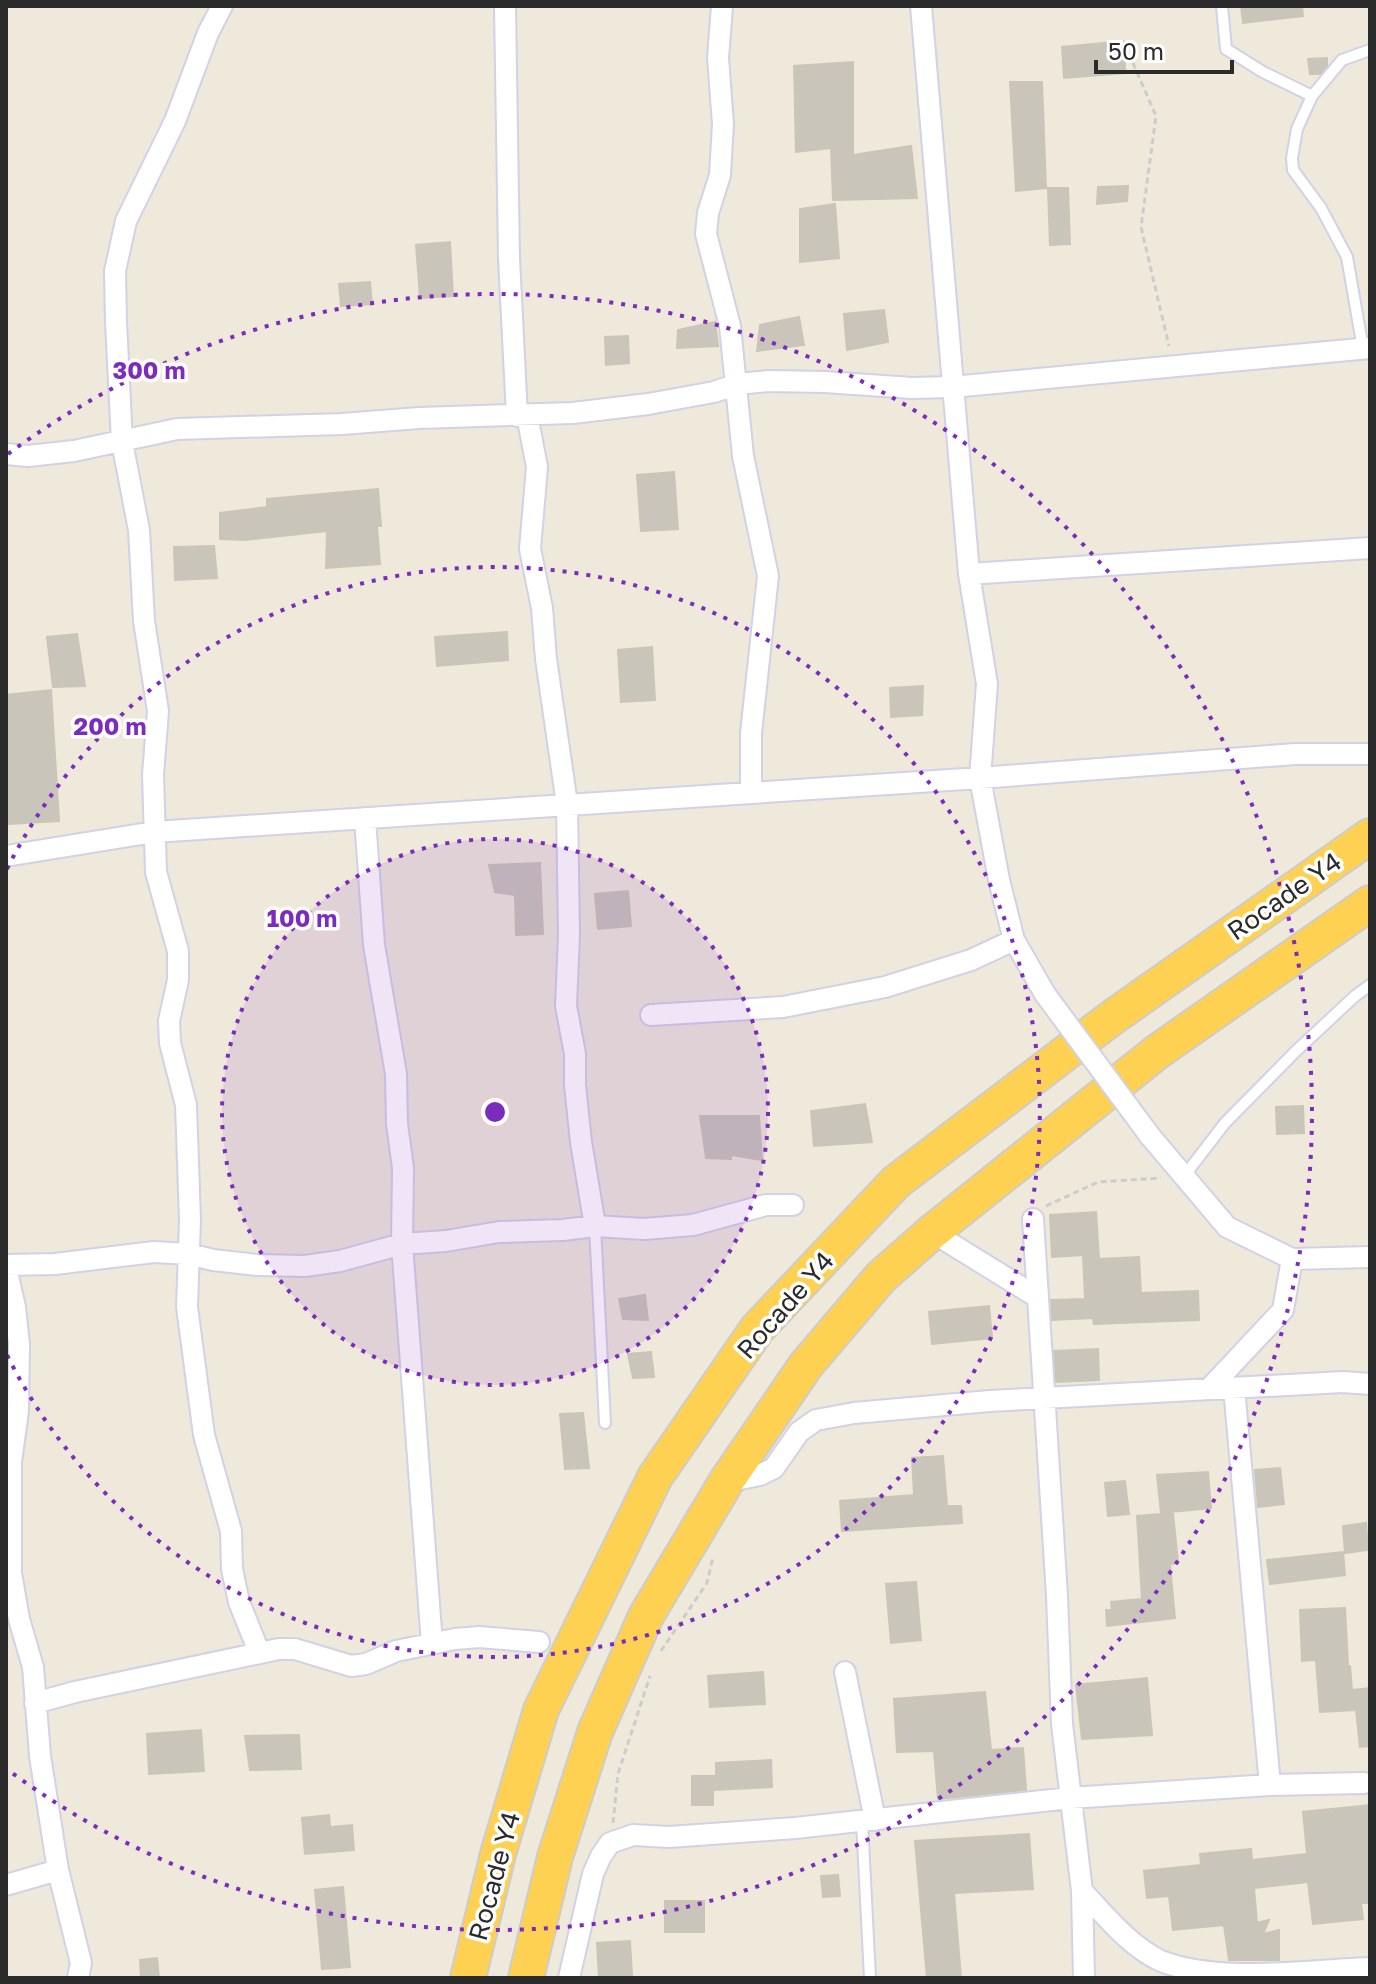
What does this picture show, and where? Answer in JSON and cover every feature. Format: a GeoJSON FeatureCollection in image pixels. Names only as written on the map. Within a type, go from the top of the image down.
{"type":"FeatureCollection","features":[{"type":"Feature","properties":{"kind":"highway","name":"Rocade Y4"},"geometry":{"type":"LineString","coordinates":[[468,1978],[498,1854],[541,1710],[655,1477],[757,1329],[896,1182],[1113,1017],[1370,836]]}},
{"type":"Feature","properties":{"kind":"highway","name":"Rocade Y4"},"geometry":{"type":"LineString","coordinates":[[526,1978],[555,1857],[595,1732],[646,1616],[726,1482],[806,1365],[881,1277],[932,1232],[1157,1052],[1370,903]]}},
{"type":"Feature","properties":{"kind":"street"},"geometry":{"type":"LineString","coordinates":[[222,6],[208,33],[175,121],[126,221],[119,246],[115,284],[122,442],[139,530],[144,621],[158,711],[153,775],[156,872],[178,951],[178,980],[169,1021],[170,1043],[186,1105],[187,1307],[204,1435],[231,1531],[232,1569],[239,1602],[259,1652]]}},
{"type":"Feature","properties":{"kind":"street"},"geometry":{"type":"LineString","coordinates":[[505,6],[509,258],[522,416],[537,467],[530,549],[542,608],[546,659],[567,804],[569,935],[566,1006],[575,1054],[581,1142],[595,1226]]}},
{"type":"Feature","properties":{"kind":"street"},"geometry":{"type":"LineString","coordinates":[[722,6],[718,58],[723,124],[720,175],[708,213],[706,234],[725,298],[751,505],[768,576],[751,733],[751,792]]}},
{"type":"Feature","properties":{"kind":"street"},"geometry":{"type":"LineString","coordinates":[[921,6],[969,574],[987,684],[980,778],[1014,940],[1045,994],[1150,1136],[1227,1227],[1292,1259],[1370,1257]]}},
{"type":"Feature","properties":{"kind":"street"},"geometry":{"type":"LineString","coordinates":[[6,454],[28,456],[74,451],[177,429],[522,416],[648,404],[714,392],[737,384],[811,381],[912,388],[952,387],[1367,349]]}},
{"type":"Feature","properties":{"kind":"street"},"geometry":{"type":"LineString","coordinates":[[969,574],[1370,548]]}},
{"type":"Feature","properties":{"kind":"street"},"geometry":{"type":"LineString","coordinates":[[6,856],[154,832],[980,778],[1295,754],[1370,754]]}},
{"type":"Feature","properties":{"kind":"street"},"geometry":{"type":"LineString","coordinates":[[365,818],[374,945],[396,1074],[397,1124],[403,1168],[402,1244],[432,1644]]}},
{"type":"Feature","properties":{"kind":"street"},"geometry":{"type":"LineString","coordinates":[[651,1015],[783,1007],[885,987],[971,960],[1014,940]]}},
{"type":"Feature","properties":{"kind":"street"},"geometry":{"type":"LineString","coordinates":[[78,1978],[81,1963],[58,1870],[40,1756],[33,1667],[8,1572],[19,1344],[6,1266],[55,1264],[154,1252],[242,1263],[305,1266],[340,1261],[402,1244],[446,1241],[499,1232],[595,1226],[644,1229],[693,1225],[766,1205],[793,1205]]}},
{"type":"Feature","properties":{"kind":"street"},"geometry":{"type":"LineString","coordinates":[[1033,1219],[1062,1724],[1082,1891],[1084,1978]]}},
{"type":"Feature","properties":{"kind":"street"},"geometry":{"type":"LineString","coordinates":[[932,1232],[1037,1297]]}},
{"type":"Feature","properties":{"kind":"street"},"geometry":{"type":"LineString","coordinates":[[1209,1389],[1283,1310],[1292,1259]]}},
{"type":"Feature","properties":{"kind":"street"},"geometry":{"type":"LineString","coordinates":[[726,1482],[760,1475],[774,1468],[799,1432],[816,1420],[854,1413],[1043,1398],[1343,1382],[1370,1384]]}},
{"type":"Feature","properties":{"kind":"street"},"geometry":{"type":"LineString","coordinates":[[1234,1388],[1270,1785]]}},
{"type":"Feature","properties":{"kind":"street"},"geometry":{"type":"LineString","coordinates":[[35,1703],[259,1652],[295,1649],[351,1666],[432,1644],[479,1637],[539,1642]]}},
{"type":"Feature","properties":{"kind":"street"},"geometry":{"type":"LineString","coordinates":[[845,1672],[868,1821]]}},
{"type":"Feature","properties":{"kind":"street"},"geometry":{"type":"LineString","coordinates":[[569,1978],[593,1874],[601,1856],[610,1843],[633,1835],[669,1837],[868,1821],[1070,1798],[1270,1785],[1364,1783]]}},
{"type":"Feature","properties":{"kind":"street"},"geometry":{"type":"LineString","coordinates":[[6,1885],[58,1870]]}},
{"type":"Feature","properties":{"kind":"street"},"geometry":{"type":"LineString","coordinates":[[1082,1891],[1134,1944],[1161,1962],[1191,1971],[1285,1976],[1370,1968]]}},
{"type":"Feature","properties":{"kind":"lane"},"geometry":{"type":"LineString","coordinates":[[1222,6],[1226,49],[1263,72],[1312,96]]}},
{"type":"Feature","properties":{"kind":"lane"},"geometry":{"type":"LineString","coordinates":[[1367,349],[1347,257],[1321,208],[1293,170],[1297,129],[1312,96],[1342,60],[1370,50]]}},
{"type":"Feature","properties":{"kind":"lane"},"geometry":{"type":"LineString","coordinates":[[1185,1175],[1225,1123],[1306,1042],[1370,985]]}},
{"type":"Feature","properties":{"kind":"lane"},"geometry":{"type":"LineString","coordinates":[[595,1226],[605,1423]]}},
{"type":"Feature","properties":{"kind":"lane"},"geometry":{"type":"LineString","coordinates":[[868,1821],[870,1978]]}},
{"type":"Feature","properties":{"kind":"path"},"geometry":{"type":"LineString","coordinates":[[1133,63],[1156,116],[1141,227],[1173,366]]}},
{"type":"Feature","properties":{"kind":"path"},"geometry":{"type":"LineString","coordinates":[[1033,1219],[1048,1205],[1098,1182],[1185,1175]]}},
{"type":"Feature","properties":{"kind":"path"},"geometry":{"type":"LineString","coordinates":[[657,1656],[707,1583],[715,1553],[711,1536],[700,1528]]}},
{"type":"Feature","properties":{"kind":"path"},"geometry":{"type":"LineString","coordinates":[[610,1843],[618,1774],[652,1670]]}},
{"type":"Feature","properties":{"kind":"building"},"geometry":{"type":"Polygon","coordinates":[[[1241,6],[1302,6],[1303,16],[1243,23],[1241,6]]]}},
{"type":"Feature","properties":{"kind":"building"},"geometry":{"type":"Polygon","coordinates":[[[1124,41],[1125,73],[1064,78],[1062,47],[1124,41]]]}},
{"type":"Feature","properties":{"kind":"building"},"geometry":{"type":"Polygon","coordinates":[[[1327,58],[1327,66],[1320,74],[1310,74],[1308,59],[1327,58]]]}},
{"type":"Feature","properties":{"kind":"building"},"geometry":{"type":"Polygon","coordinates":[[[853,62],[853,155],[911,146],[917,198],[833,200],[831,148],[796,152],[794,66],[853,62]]]}},
{"type":"Feature","properties":{"kind":"building"},"geometry":{"type":"Polygon","coordinates":[[[1010,82],[1042,82],[1046,188],[1016,191],[1010,82]]]}},
{"type":"Feature","properties":{"kind":"building"},"geometry":{"type":"Polygon","coordinates":[[[1128,186],[1127,201],[1097,204],[1098,187],[1128,186]]]}},
{"type":"Feature","properties":{"kind":"building"},"geometry":{"type":"Polygon","coordinates":[[[1048,188],[1068,188],[1070,244],[1050,245],[1048,188]]]}},
{"type":"Feature","properties":{"kind":"building"},"geometry":{"type":"Polygon","coordinates":[[[835,204],[839,258],[800,262],[800,209],[835,204]]]}},
{"type":"Feature","properties":{"kind":"building"},"geometry":{"type":"Polygon","coordinates":[[[450,242],[453,296],[420,298],[416,245],[450,242]]]}},
{"type":"Feature","properties":{"kind":"building"},"geometry":{"type":"Polygon","coordinates":[[[370,282],[372,304],[341,306],[339,284],[370,282]]]}},
{"type":"Feature","properties":{"kind":"building"},"geometry":{"type":"Polygon","coordinates":[[[884,310],[888,342],[847,350],[844,314],[884,310]]]}},
{"type":"Feature","properties":{"kind":"building"},"geometry":{"type":"Polygon","coordinates":[[[799,317],[804,345],[757,351],[760,325],[799,317]]]}},
{"type":"Feature","properties":{"kind":"building"},"geometry":{"type":"Polygon","coordinates":[[[715,322],[718,346],[677,348],[678,330],[715,322]]]}},
{"type":"Feature","properties":{"kind":"building"},"geometry":{"type":"Polygon","coordinates":[[[628,336],[629,363],[606,365],[605,337],[628,336]]]}},
{"type":"Feature","properties":{"kind":"building"},"geometry":{"type":"Polygon","coordinates":[[[674,472],[678,529],[641,531],[637,475],[674,472]]]}},
{"type":"Feature","properties":{"kind":"building"},"geometry":{"type":"Polygon","coordinates":[[[378,489],[380,564],[326,568],[327,531],[245,540],[220,539],[220,513],[267,507],[267,499],[378,489]]]}},
{"type":"Feature","properties":{"kind":"building"},"geometry":{"type":"Polygon","coordinates":[[[214,546],[217,578],[175,580],[174,547],[214,546]]]}},
{"type":"Feature","properties":{"kind":"building"},"geometry":{"type":"Polygon","coordinates":[[[507,632],[508,660],[437,666],[435,637],[507,632]]]}},
{"type":"Feature","properties":{"kind":"building"},"geometry":{"type":"Polygon","coordinates":[[[77,634],[85,686],[53,687],[47,637],[77,634]]]}},
{"type":"Feature","properties":{"kind":"building"},"geometry":{"type":"Polygon","coordinates":[[[652,647],[655,700],[621,702],[618,650],[652,647]]]}},
{"type":"Feature","properties":{"kind":"building"},"geometry":{"type":"Polygon","coordinates":[[[923,686],[922,715],[891,717],[890,688],[923,686]]]}},
{"type":"Feature","properties":{"kind":"building"},"geometry":{"type":"Polygon","coordinates":[[[51,690],[59,821],[9,824],[6,801],[6,695],[51,690]]]}},
{"type":"Feature","properties":{"kind":"building"},"geometry":{"type":"Polygon","coordinates":[[[540,863],[543,934],[516,935],[515,895],[495,892],[489,865],[540,863]]]}},
{"type":"Feature","properties":{"kind":"building"},"geometry":{"type":"Polygon","coordinates":[[[628,891],[631,926],[598,929],[595,894],[628,891]]]}},
{"type":"Feature","properties":{"kind":"building"},"geometry":{"type":"Polygon","coordinates":[[[865,1104],[872,1142],[814,1146],[811,1111],[865,1104]]]}},
{"type":"Feature","properties":{"kind":"building"},"geometry":{"type":"Polygon","coordinates":[[[1303,1106],[1304,1133],[1277,1134],[1276,1107],[1303,1106]]]}},
{"type":"Feature","properties":{"kind":"building"},"geometry":{"type":"Polygon","coordinates":[[[700,1116],[759,1116],[762,1160],[731,1155],[731,1159],[706,1158],[700,1116]]]}},
{"type":"Feature","properties":{"kind":"building"},"geometry":{"type":"Polygon","coordinates":[[[1096,1212],[1099,1259],[1139,1257],[1141,1293],[1198,1291],[1199,1320],[1094,1324],[1093,1318],[1052,1320],[1051,1300],[1085,1299],[1083,1255],[1052,1257],[1050,1215],[1096,1212]]]}},
{"type":"Feature","properties":{"kind":"building"},"geometry":{"type":"Polygon","coordinates":[[[645,1295],[648,1320],[623,1319],[619,1299],[645,1295]]]}},
{"type":"Feature","properties":{"kind":"building"},"geometry":{"type":"Polygon","coordinates":[[[989,1306],[992,1338],[932,1344],[929,1312],[989,1306]]]}},
{"type":"Feature","properties":{"kind":"building"},"geometry":{"type":"Polygon","coordinates":[[[1098,1349],[1099,1380],[1056,1382],[1054,1351],[1098,1349]]]}},
{"type":"Feature","properties":{"kind":"building"},"geometry":{"type":"Polygon","coordinates":[[[651,1352],[654,1377],[633,1378],[628,1354],[651,1352]]]}},
{"type":"Feature","properties":{"kind":"building"},"geometry":{"type":"Polygon","coordinates":[[[583,1413],[589,1468],[565,1469],[560,1414],[583,1413]]]}},
{"type":"Feature","properties":{"kind":"building"},"geometry":{"type":"Polygon","coordinates":[[[943,1456],[947,1506],[961,1506],[962,1523],[842,1531],[840,1501],[914,1495],[912,1458],[943,1456]]]}},
{"type":"Feature","properties":{"kind":"building"},"geometry":{"type":"Polygon","coordinates":[[[1280,1468],[1284,1504],[1258,1507],[1255,1470],[1280,1468]]]}},
{"type":"Feature","properties":{"kind":"building"},"geometry":{"type":"Polygon","coordinates":[[[1208,1472],[1211,1508],[1161,1513],[1157,1475],[1208,1472]]]}},
{"type":"Feature","properties":{"kind":"building"},"geometry":{"type":"Polygon","coordinates":[[[1125,1481],[1129,1514],[1108,1516],[1105,1483],[1125,1481]]]}},
{"type":"Feature","properties":{"kind":"building"},"geometry":{"type":"Polygon","coordinates":[[[1173,1513],[1178,1563],[1170,1564],[1175,1618],[1107,1626],[1106,1610],[1112,1610],[1111,1602],[1142,1599],[1137,1516],[1173,1513]]]}},
{"type":"Feature","properties":{"kind":"building"},"geometry":{"type":"Polygon","coordinates":[[[1366,1523],[1368,1550],[1345,1553],[1343,1526],[1366,1523]]]}},
{"type":"Feature","properties":{"kind":"building"},"geometry":{"type":"Polygon","coordinates":[[[1343,1552],[1345,1575],[1270,1584],[1267,1560],[1343,1552]]]}},
{"type":"Feature","properties":{"kind":"building"},"geometry":{"type":"Polygon","coordinates":[[[916,1582],[921,1640],[891,1643],[886,1584],[916,1582]]]}},
{"type":"Feature","properties":{"kind":"building"},"geometry":{"type":"Polygon","coordinates":[[[1345,1608],[1352,1690],[1370,1688],[1370,1746],[1360,1747],[1356,1710],[1320,1712],[1316,1660],[1302,1661],[1300,1610],[1345,1608]]]}},
{"type":"Feature","properties":{"kind":"building"},"geometry":{"type":"Polygon","coordinates":[[[763,1672],[765,1704],[710,1707],[708,1676],[763,1672]]]}},
{"type":"Feature","properties":{"kind":"building"},"geometry":{"type":"Polygon","coordinates":[[[1147,1678],[1152,1735],[1082,1739],[1076,1685],[1147,1678]]]}},
{"type":"Feature","properties":{"kind":"building"},"geometry":{"type":"Polygon","coordinates":[[[985,1692],[991,1750],[1023,1748],[1026,1790],[938,1799],[934,1751],[897,1752],[894,1699],[985,1692]]]}},
{"type":"Feature","properties":{"kind":"building"},"geometry":{"type":"Polygon","coordinates":[[[201,1730],[204,1771],[149,1774],[147,1734],[201,1730]]]}},
{"type":"Feature","properties":{"kind":"building"},"geometry":{"type":"Polygon","coordinates":[[[299,1735],[301,1769],[250,1770],[245,1736],[299,1735]]]}},
{"type":"Feature","properties":{"kind":"building"},"geometry":{"type":"Polygon","coordinates":[[[771,1760],[772,1787],[713,1790],[713,1805],[692,1805],[692,1776],[716,1776],[716,1763],[771,1760]]]}},
{"type":"Feature","properties":{"kind":"building"},"geometry":{"type":"Polygon","coordinates":[[[1370,1805],[1370,1903],[1361,1903],[1363,1919],[1313,1924],[1308,1882],[1254,1888],[1257,1923],[1269,1920],[1263,1934],[1279,1930],[1279,1960],[1229,1960],[1224,1925],[1173,1930],[1169,1896],[1147,1898],[1144,1871],[1201,1865],[1200,1854],[1251,1849],[1252,1860],[1307,1854],[1303,1812],[1370,1805]]]}},
{"type":"Feature","properties":{"kind":"building"},"geometry":{"type":"Polygon","coordinates":[[[329,1815],[330,1827],[352,1825],[354,1850],[305,1854],[302,1818],[329,1815]]]}},
{"type":"Feature","properties":{"kind":"building"},"geometry":{"type":"Polygon","coordinates":[[[1029,1834],[1033,1889],[954,1893],[961,1978],[927,1978],[915,1841],[1029,1834]]]}},
{"type":"Feature","properties":{"kind":"building"},"geometry":{"type":"Polygon","coordinates":[[[838,1875],[840,1896],[823,1897],[821,1876],[838,1875]]]}},
{"type":"Feature","properties":{"kind":"building"},"geometry":{"type":"Polygon","coordinates":[[[343,1887],[350,1967],[322,1969],[315,1890],[343,1887]]]}},
{"type":"Feature","properties":{"kind":"building"},"geometry":{"type":"Polygon","coordinates":[[[665,1901],[704,1901],[704,1932],[665,1932],[665,1901]]]}},
{"type":"Feature","properties":{"kind":"building"},"geometry":{"type":"Polygon","coordinates":[[[630,1941],[632,1975],[599,1977],[597,1943],[630,1941]]]}},
{"type":"Feature","properties":{"kind":"building"},"geometry":{"type":"Polygon","coordinates":[[[157,1958],[159,1978],[141,1978],[140,1960],[157,1958]]]}}]}
